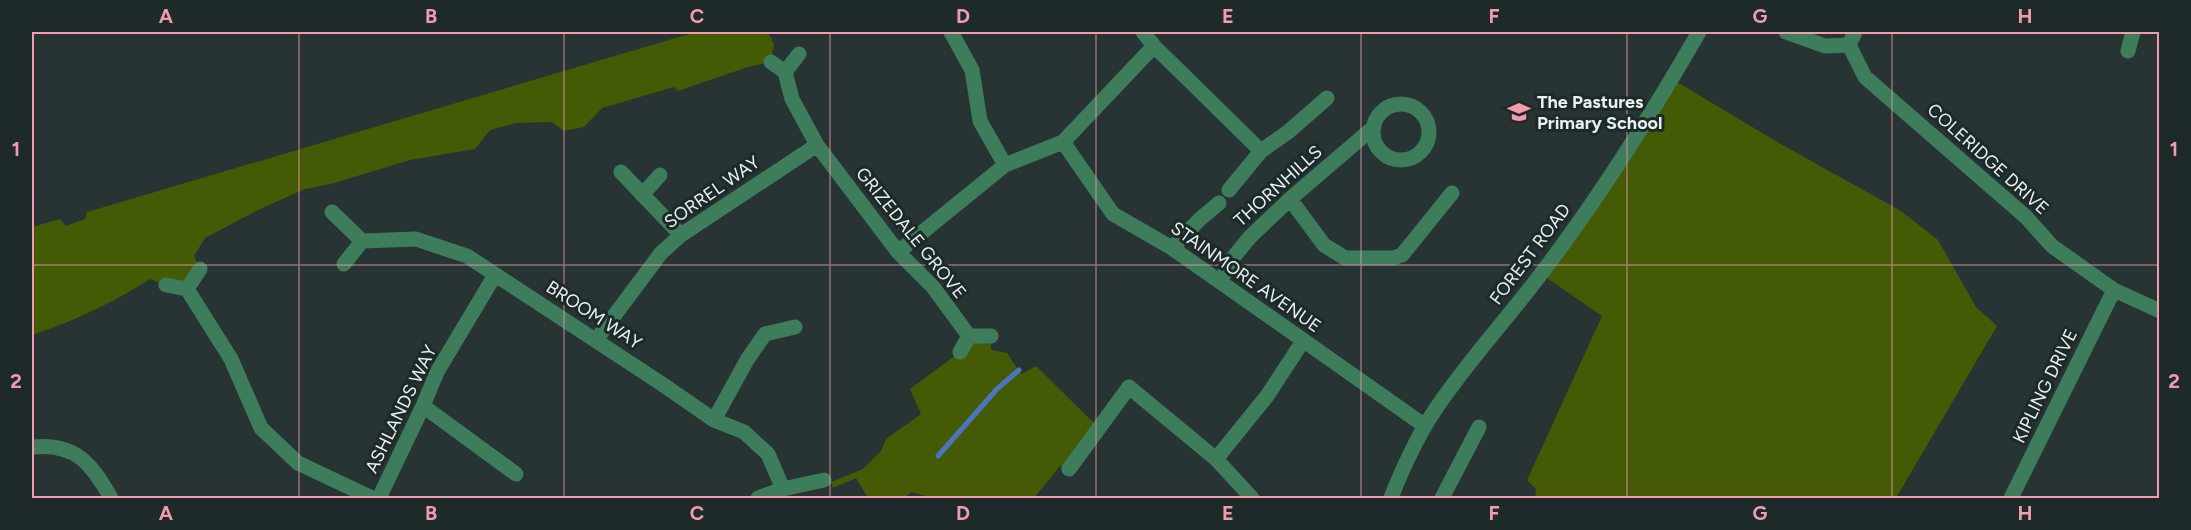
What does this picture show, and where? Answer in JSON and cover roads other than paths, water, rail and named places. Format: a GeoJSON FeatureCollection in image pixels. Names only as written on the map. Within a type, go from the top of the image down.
{"type":"FeatureCollection","features":[{"type":"Feature","properties":{"kind":"street"},"geometry":{"type":"LineString","coordinates":[[951,32],[972,70],[980,121],[1005,165]]}},
{"type":"Feature","properties":{"kind":"street"},"geometry":{"type":"LineString","coordinates":[[1143,32],[1154,46],[1261,151]]}},
{"type":"Feature","properties":{"kind":"street","name":"FOREST ROAD"},"geometry":{"type":"LineString","coordinates":[[1391,498],[1432,414],[1467,366],[1535,283],[1597,198],[1660,99],[1699,32]]}},
{"type":"Feature","properties":{"kind":"street"},"geometry":{"type":"LineString","coordinates":[[1786,32],[1825,46],[1852,38]]}},
{"type":"Feature","properties":{"kind":"street"},"geometry":{"type":"LineString","coordinates":[[2127,51],[2133,32]]}},
{"type":"Feature","properties":{"kind":"street","name":"COLERIDGE DRIVE"},"geometry":{"type":"LineString","coordinates":[[1852,38],[1865,77],[2026,216],[2052,246],[2114,290],[2160,311]]}},
{"type":"Feature","properties":{"kind":"street"},"geometry":{"type":"LineString","coordinates":[[898,252],[1005,165],[1063,142],[1154,46]]}},
{"type":"Feature","properties":{"kind":"street"},"geometry":{"type":"LineString","coordinates":[[771,62],[785,72],[799,54]]}},
{"type":"Feature","properties":{"kind":"street","name":"GRIZEDALE GROVE"},"geometry":{"type":"LineString","coordinates":[[785,72],[792,99],[817,145],[898,252],[933,287],[969,336]]}},
{"type":"Feature","properties":{"kind":"street"},"geometry":{"type":"LineString","coordinates":[[1229,190],[1261,151],[1288,132],[1327,98]]}},
{"type":"Feature","properties":{"kind":"street","name":"THORNHILLS"},"geometry":{"type":"LineString","coordinates":[[1220,282],[1232,258],[1250,237],[1290,199],[1374,127]]}},
{"type":"Feature","properties":{"kind":"street","name":"STAINMORE AVENUE"},"geometry":{"type":"LineString","coordinates":[[1063,142],[1113,214],[1172,248],[1425,426]]}},
{"type":"Feature","properties":{"kind":"street","name":"SORREL WAY"},"geometry":{"type":"LineString","coordinates":[[596,340],[661,252],[681,235],[817,145]]}},
{"type":"Feature","properties":{"kind":"street"},"geometry":{"type":"LineString","coordinates":[[621,172],[681,235]]}},
{"type":"Feature","properties":{"kind":"street"},"geometry":{"type":"LineString","coordinates":[[642,195],[660,175]]}},
{"type":"Feature","properties":{"kind":"street"},"geometry":{"type":"LineString","coordinates":[[1290,199],[1324,245],[1345,258],[1370,259],[1393,258],[1401,255],[1452,193]]}},
{"type":"Feature","properties":{"kind":"street"},"geometry":{"type":"LineString","coordinates":[[1172,248],[1219,203]]}},
{"type":"Feature","properties":{"kind":"street"},"geometry":{"type":"LineString","coordinates":[[332,212],[362,241],[344,264]]}},
{"type":"Feature","properties":{"kind":"street","name":"BROOM WAY"},"geometry":{"type":"LineString","coordinates":[[362,241],[416,238],[467,256],[714,420],[744,432],[768,454],[783,489]]}},
{"type":"Feature","properties":{"kind":"street"},"geometry":{"type":"LineString","coordinates":[[188,289],[200,268]]}},
{"type":"Feature","properties":{"kind":"street","name":"ASHLANDS WAY"},"geometry":{"type":"LineString","coordinates":[[379,498],[437,372],[495,275]]}},
{"type":"Feature","properties":{"kind":"street"},"geometry":{"type":"LineString","coordinates":[[166,285],[188,289],[231,358],[261,428],[298,463],[372,498]]}},
{"type":"Feature","properties":{"kind":"street","name":"KIPLING DRIVE"},"geometry":{"type":"LineString","coordinates":[[2011,498],[2114,290]]}},
{"type":"Feature","properties":{"kind":"street"},"geometry":{"type":"LineString","coordinates":[[714,420],[747,360],[765,334],[795,327]]}},
{"type":"Feature","properties":{"kind":"street"},"geometry":{"type":"LineString","coordinates":[[960,352],[969,336],[991,336]]}},
{"type":"Feature","properties":{"kind":"street"},"geometry":{"type":"LineString","coordinates":[[1216,459],[1267,396],[1303,341]]}},
{"type":"Feature","properties":{"kind":"street"},"geometry":{"type":"LineString","coordinates":[[1069,469],[1129,387],[1216,459],[1252,498]]}},
{"type":"Feature","properties":{"kind":"street"},"geometry":{"type":"LineString","coordinates":[[423,406],[516,474]]}},
{"type":"Feature","properties":{"kind":"street"},"geometry":{"type":"LineString","coordinates":[[1442,498],[1479,428]]}},
{"type":"Feature","properties":{"kind":"street"},"geometry":{"type":"LineString","coordinates":[[32,447],[57,446],[70,450],[90,465],[111,498]]}},
{"type":"Feature","properties":{"kind":"street"},"geometry":{"type":"LineString","coordinates":[[758,498],[783,489],[824,480]]}},
{"type":"Feature","properties":{"kind":"waterway"},"geometry":{"type":"LineString","coordinates":[[938,456],[997,389],[1019,370]]}},
{"type":"Feature","properties":{"kind":"place","name":"The Pastures Primary School"},"geometry":{"type":"Point","coordinates":[1519,112]}}]}
